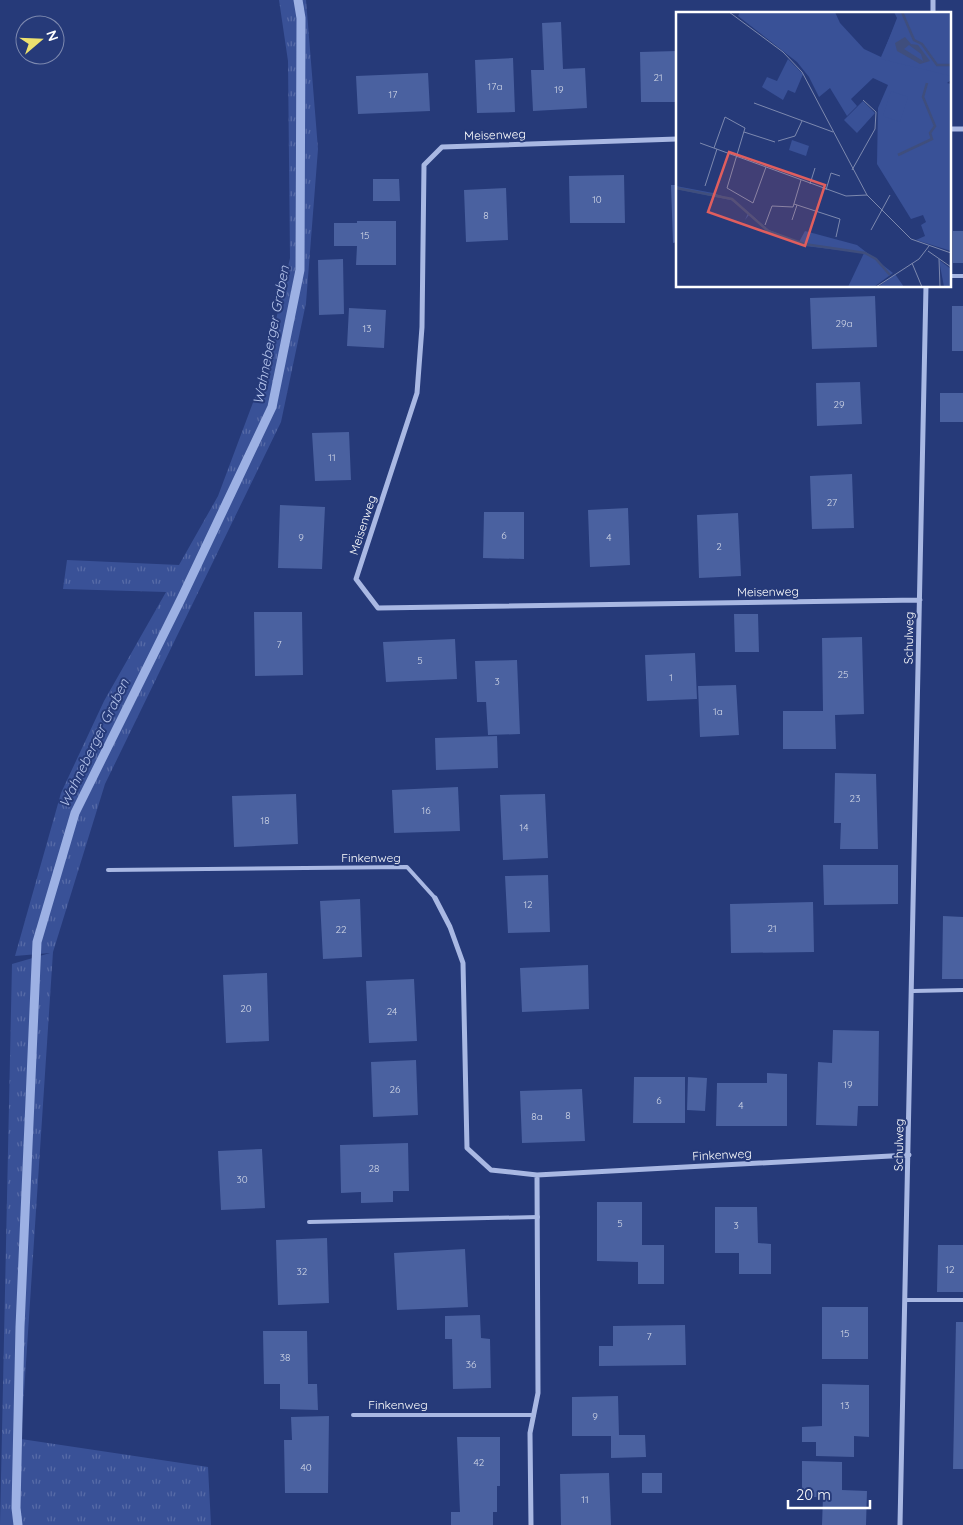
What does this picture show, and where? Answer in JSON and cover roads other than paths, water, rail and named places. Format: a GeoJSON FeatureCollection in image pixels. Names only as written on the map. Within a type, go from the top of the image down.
{"type":"FeatureCollection","features":[{"type":"Feature","properties":{"kind":"street"},"geometry":{"type":"LineString","coordinates":[[950,130],[963,129]]}},
{"type":"Feature","properties":{"kind":"street","name":"Meisenweg"},"geometry":{"type":"LineString","coordinates":[[676,139],[442,147],[424,165],[422,327],[418,393],[356,579],[378,608],[920,600]]}},
{"type":"Feature","properties":{"kind":"street","name":"Schulweg"},"geometry":{"type":"LineString","coordinates":[[900,1525],[913,991],[926,288]]}},
{"type":"Feature","properties":{"kind":"street","name":"Finkenweg"},"geometry":{"type":"LineString","coordinates":[[435,898],[450,927],[463,963],[466,1148],[491,1170],[537,1175],[909,1155]]}},
{"type":"Feature","properties":{"kind":"street"},"geometry":{"type":"LineString","coordinates":[[532,1525],[530,1433],[538,1393],[537,1175]]}},
{"type":"Feature","properties":{"kind":"lane"},"geometry":{"type":"LineString","coordinates":[[950,276],[963,276]]}},
{"type":"Feature","properties":{"kind":"lane","name":"Finkenweg"},"geometry":{"type":"LineString","coordinates":[[108,870],[407,867],[435,898]]}},
{"type":"Feature","properties":{"kind":"lane"},"geometry":{"type":"LineString","coordinates":[[913,991],[963,990]]}},
{"type":"Feature","properties":{"kind":"lane"},"geometry":{"type":"LineString","coordinates":[[309,1222],[538,1217]]}},
{"type":"Feature","properties":{"kind":"lane"},"geometry":{"type":"LineString","coordinates":[[906,1300],[963,1300]]}},
{"type":"Feature","properties":{"kind":"lane","name":"Finkenweg"},"geometry":{"type":"LineString","coordinates":[[353,1415],[534,1415]]}},
{"type":"Feature","properties":{"kind":"waterway","name":"Wahneberger Graben"},"geometry":{"type":"LineString","coordinates":[[18,1525],[16,1508],[20,1327],[37,942],[75,813],[182,597],[272,407],[300,270],[301,18],[298,0]]}}]}
